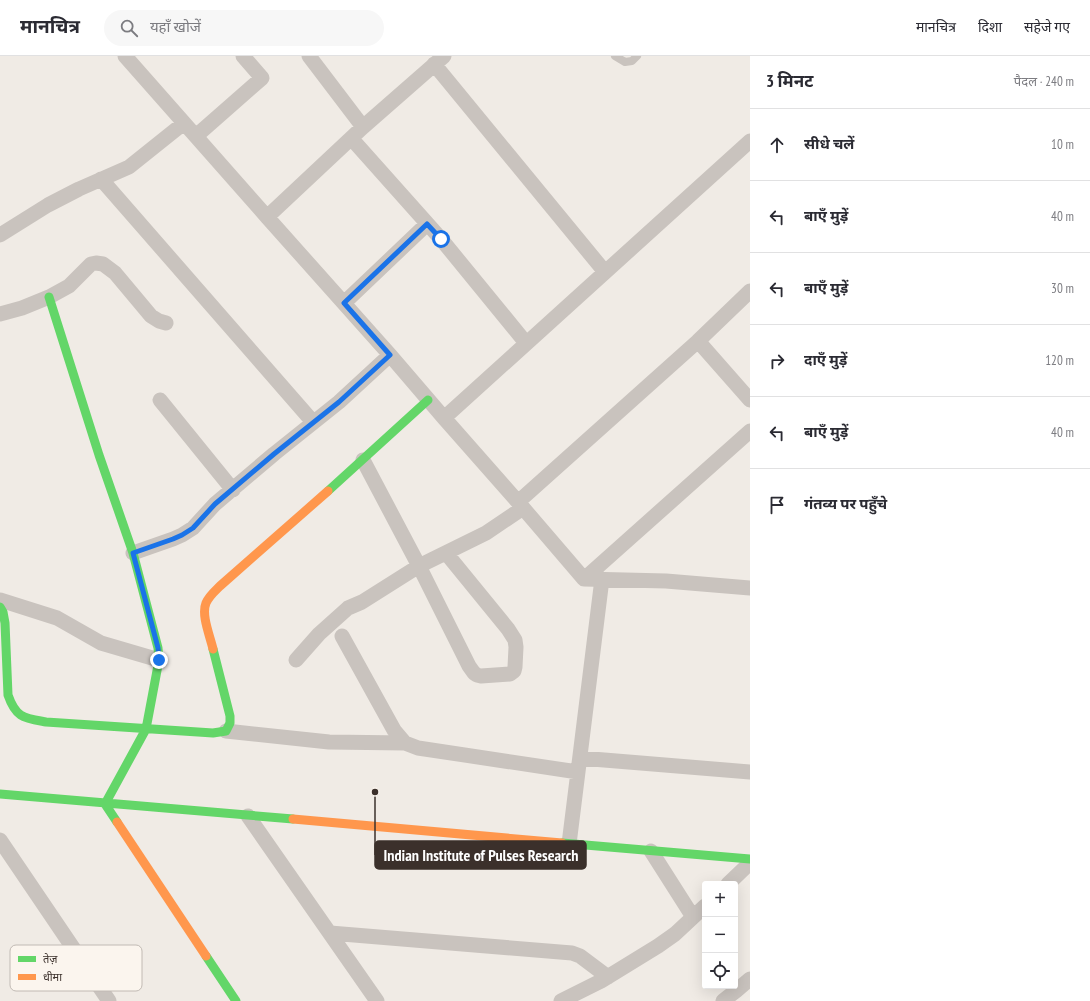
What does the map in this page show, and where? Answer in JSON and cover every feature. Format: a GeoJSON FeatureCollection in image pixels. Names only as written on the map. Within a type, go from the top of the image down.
{"type":"FeatureCollection","features":[{"type":"Feature","properties":{"kind":"street"},"geometry":{"type":"LineString","coordinates":[[125,56],[390,355],[584,578],[666,580],[750,588]]}},
{"type":"Feature","properties":{"kind":"street"},"geometry":{"type":"LineString","coordinates":[[196,136],[262,78],[243,56]]}},
{"type":"Feature","properties":{"kind":"street"},"geometry":{"type":"LineString","coordinates":[[309,56],[363,127]]}},
{"type":"Feature","properties":{"kind":"street"},"geometry":{"type":"LineString","coordinates":[[267,217],[363,127],[441,58],[605,272]]}},
{"type":"Feature","properties":{"kind":"street"},"geometry":{"type":"LineString","coordinates":[[0,235],[48,205],[79,189],[129,167],[184,123]]}},
{"type":"Feature","properties":{"kind":"street"},"geometry":{"type":"LineString","coordinates":[[351,138],[441,239],[526,343]]}},
{"type":"Feature","properties":{"kind":"street"},"geometry":{"type":"LineString","coordinates":[[444,418],[750,141]]}},
{"type":"Feature","properties":{"kind":"street"},"geometry":{"type":"LineString","coordinates":[[101,179],[313,422]]}},
{"type":"Feature","properties":{"kind":"street"},"geometry":{"type":"LineString","coordinates":[[344,303],[427,224]]}},
{"type":"Feature","properties":{"kind":"street"},"geometry":{"type":"LineString","coordinates":[[0,314],[22,308],[49,297],[69,286],[91,264],[96,263],[103,264],[115,273],[151,316],[166,323]]}},
{"type":"Feature","properties":{"kind":"street"},"geometry":{"type":"LineString","coordinates":[[296,660],[319,634],[348,608],[362,602],[419,566],[486,533],[520,505],[750,291]]}},
{"type":"Feature","properties":{"kind":"street"},"geometry":{"type":"LineString","coordinates":[[49,297],[133,553],[158,648],[159,660],[156,685],[146,729],[105,804]]}},
{"type":"Feature","properties":{"kind":"street"},"geometry":{"type":"LineString","coordinates":[[698,341],[750,400]]}},
{"type":"Feature","properties":{"kind":"street"},"geometry":{"type":"LineString","coordinates":[[133,553],[182,535],[193,528],[207,512],[313,422],[339,402],[390,355]]}},
{"type":"Feature","properties":{"kind":"street"},"geometry":{"type":"LineString","coordinates":[[160,400],[233,490]]}},
{"type":"Feature","properties":{"kind":"street"},"geometry":{"type":"LineString","coordinates":[[226,731],[230,722],[230,716],[204,612],[205,604],[211,594],[337,484],[428,400]]}},
{"type":"Feature","properties":{"kind":"street"},"geometry":{"type":"LineString","coordinates":[[584,578],[750,431]]}},
{"type":"Feature","properties":{"kind":"street"},"geometry":{"type":"LineString","coordinates":[[363,460],[419,566],[469,666],[474,673],[481,676],[510,674],[515,668],[515,640],[508,629],[446,553]]}},
{"type":"Feature","properties":{"kind":"street"},"geometry":{"type":"LineString","coordinates":[[569,844],[602,579]]}},
{"type":"Feature","properties":{"kind":"street"},"geometry":{"type":"LineString","coordinates":[[0,600],[57,618],[101,643],[159,660]]}},
{"type":"Feature","properties":{"kind":"street"},"geometry":{"type":"LineString","coordinates":[[0,607],[6,624],[8,695],[11,703],[21,716],[46,722],[213,733],[226,731],[329,742],[405,743],[418,748],[579,765],[750,772]]}},
{"type":"Feature","properties":{"kind":"street"},"geometry":{"type":"LineString","coordinates":[[342,636],[394,730],[405,743]]}},
{"type":"Feature","properties":{"kind":"street"},"geometry":{"type":"LineString","coordinates":[[0,794],[750,859]]}},
{"type":"Feature","properties":{"kind":"street"},"geometry":{"type":"LineString","coordinates":[[105,804],[236,1001]]}},
{"type":"Feature","properties":{"kind":"street"},"geometry":{"type":"LineString","coordinates":[[248,816],[377,1001]]}},
{"type":"Feature","properties":{"kind":"street"},"geometry":{"type":"LineString","coordinates":[[0,840],[72,945]]}},
{"type":"Feature","properties":{"kind":"street"},"geometry":{"type":"LineString","coordinates":[[651,851],[693,917]]}},
{"type":"Feature","properties":{"kind":"street"},"geometry":{"type":"LineString","coordinates":[[731,881],[750,863]]}},
{"type":"Feature","properties":{"kind":"street"},"geometry":{"type":"LineString","coordinates":[[561,1001],[601,981],[658,946],[675,934],[702,909]]}},
{"type":"Feature","properties":{"kind":"street"},"geometry":{"type":"LineString","coordinates":[[330,933],[572,953],[580,956],[608,977]]}},
{"type":"Feature","properties":{"kind":"street"},"geometry":{"type":"LineString","coordinates":[[723,1001],[750,979]]}},
{"type":"Feature","properties":{"kind":"street"},"geometry":{"type":"LineString","coordinates":[[103,991],[110,1001]]}},
{"type":"Feature","properties":{"kind":"lane"},"geometry":{"type":"LineString","coordinates":[[614,56],[625,62],[632,61],[637,56]]}},
{"type":"Feature","properties":{"kind":"traffic: fast"},"geometry":{"type":"LineString","coordinates":[[49,297],[99,455],[133,553],[158,648],[159,660],[146,729],[105,804],[117,822]]}},
{"type":"Feature","properties":{"kind":"traffic: fast"},"geometry":{"type":"LineString","coordinates":[[328,491],[428,400]]}},
{"type":"Feature","properties":{"kind":"traffic: fast"},"geometry":{"type":"LineString","coordinates":[[0,607],[3,612],[5,623],[8,695],[11,703],[18,713],[26,718],[38,721],[213,733],[226,731],[230,723],[230,716],[213,649]]}},
{"type":"Feature","properties":{"kind":"traffic: fast"},"geometry":{"type":"LineString","coordinates":[[0,794],[293,819]]}},
{"type":"Feature","properties":{"kind":"traffic: fast"},"geometry":{"type":"LineString","coordinates":[[562,843],[750,859]]}},
{"type":"Feature","properties":{"kind":"traffic: fast"},"geometry":{"type":"LineString","coordinates":[[206,956],[236,1001]]}},
{"type":"Feature","properties":{"kind":"traffic: slow"},"geometry":{"type":"LineString","coordinates":[[213,649],[206,626],[205,608],[209,598],[220,586],[328,491]]}},
{"type":"Feature","properties":{"kind":"traffic: slow"},"geometry":{"type":"LineString","coordinates":[[293,819],[562,843]]}},
{"type":"Feature","properties":{"kind":"traffic: slow"},"geometry":{"type":"LineString","coordinates":[[117,822],[206,956]]}},
{"type":"Feature","properties":{"kind":"place","name":"Indian Institute of Pulses Research"},"geometry":{"type":"Point","coordinates":[375,792]}},
{"type":"Feature","properties":{"kind":"route"},"geometry":{"type":"LineString","coordinates":[[159,660],[158,648],[133,553],[173,539],[193,528],[215,504],[339,402],[390,355],[344,303],[427,224],[441,239]]}}]}
